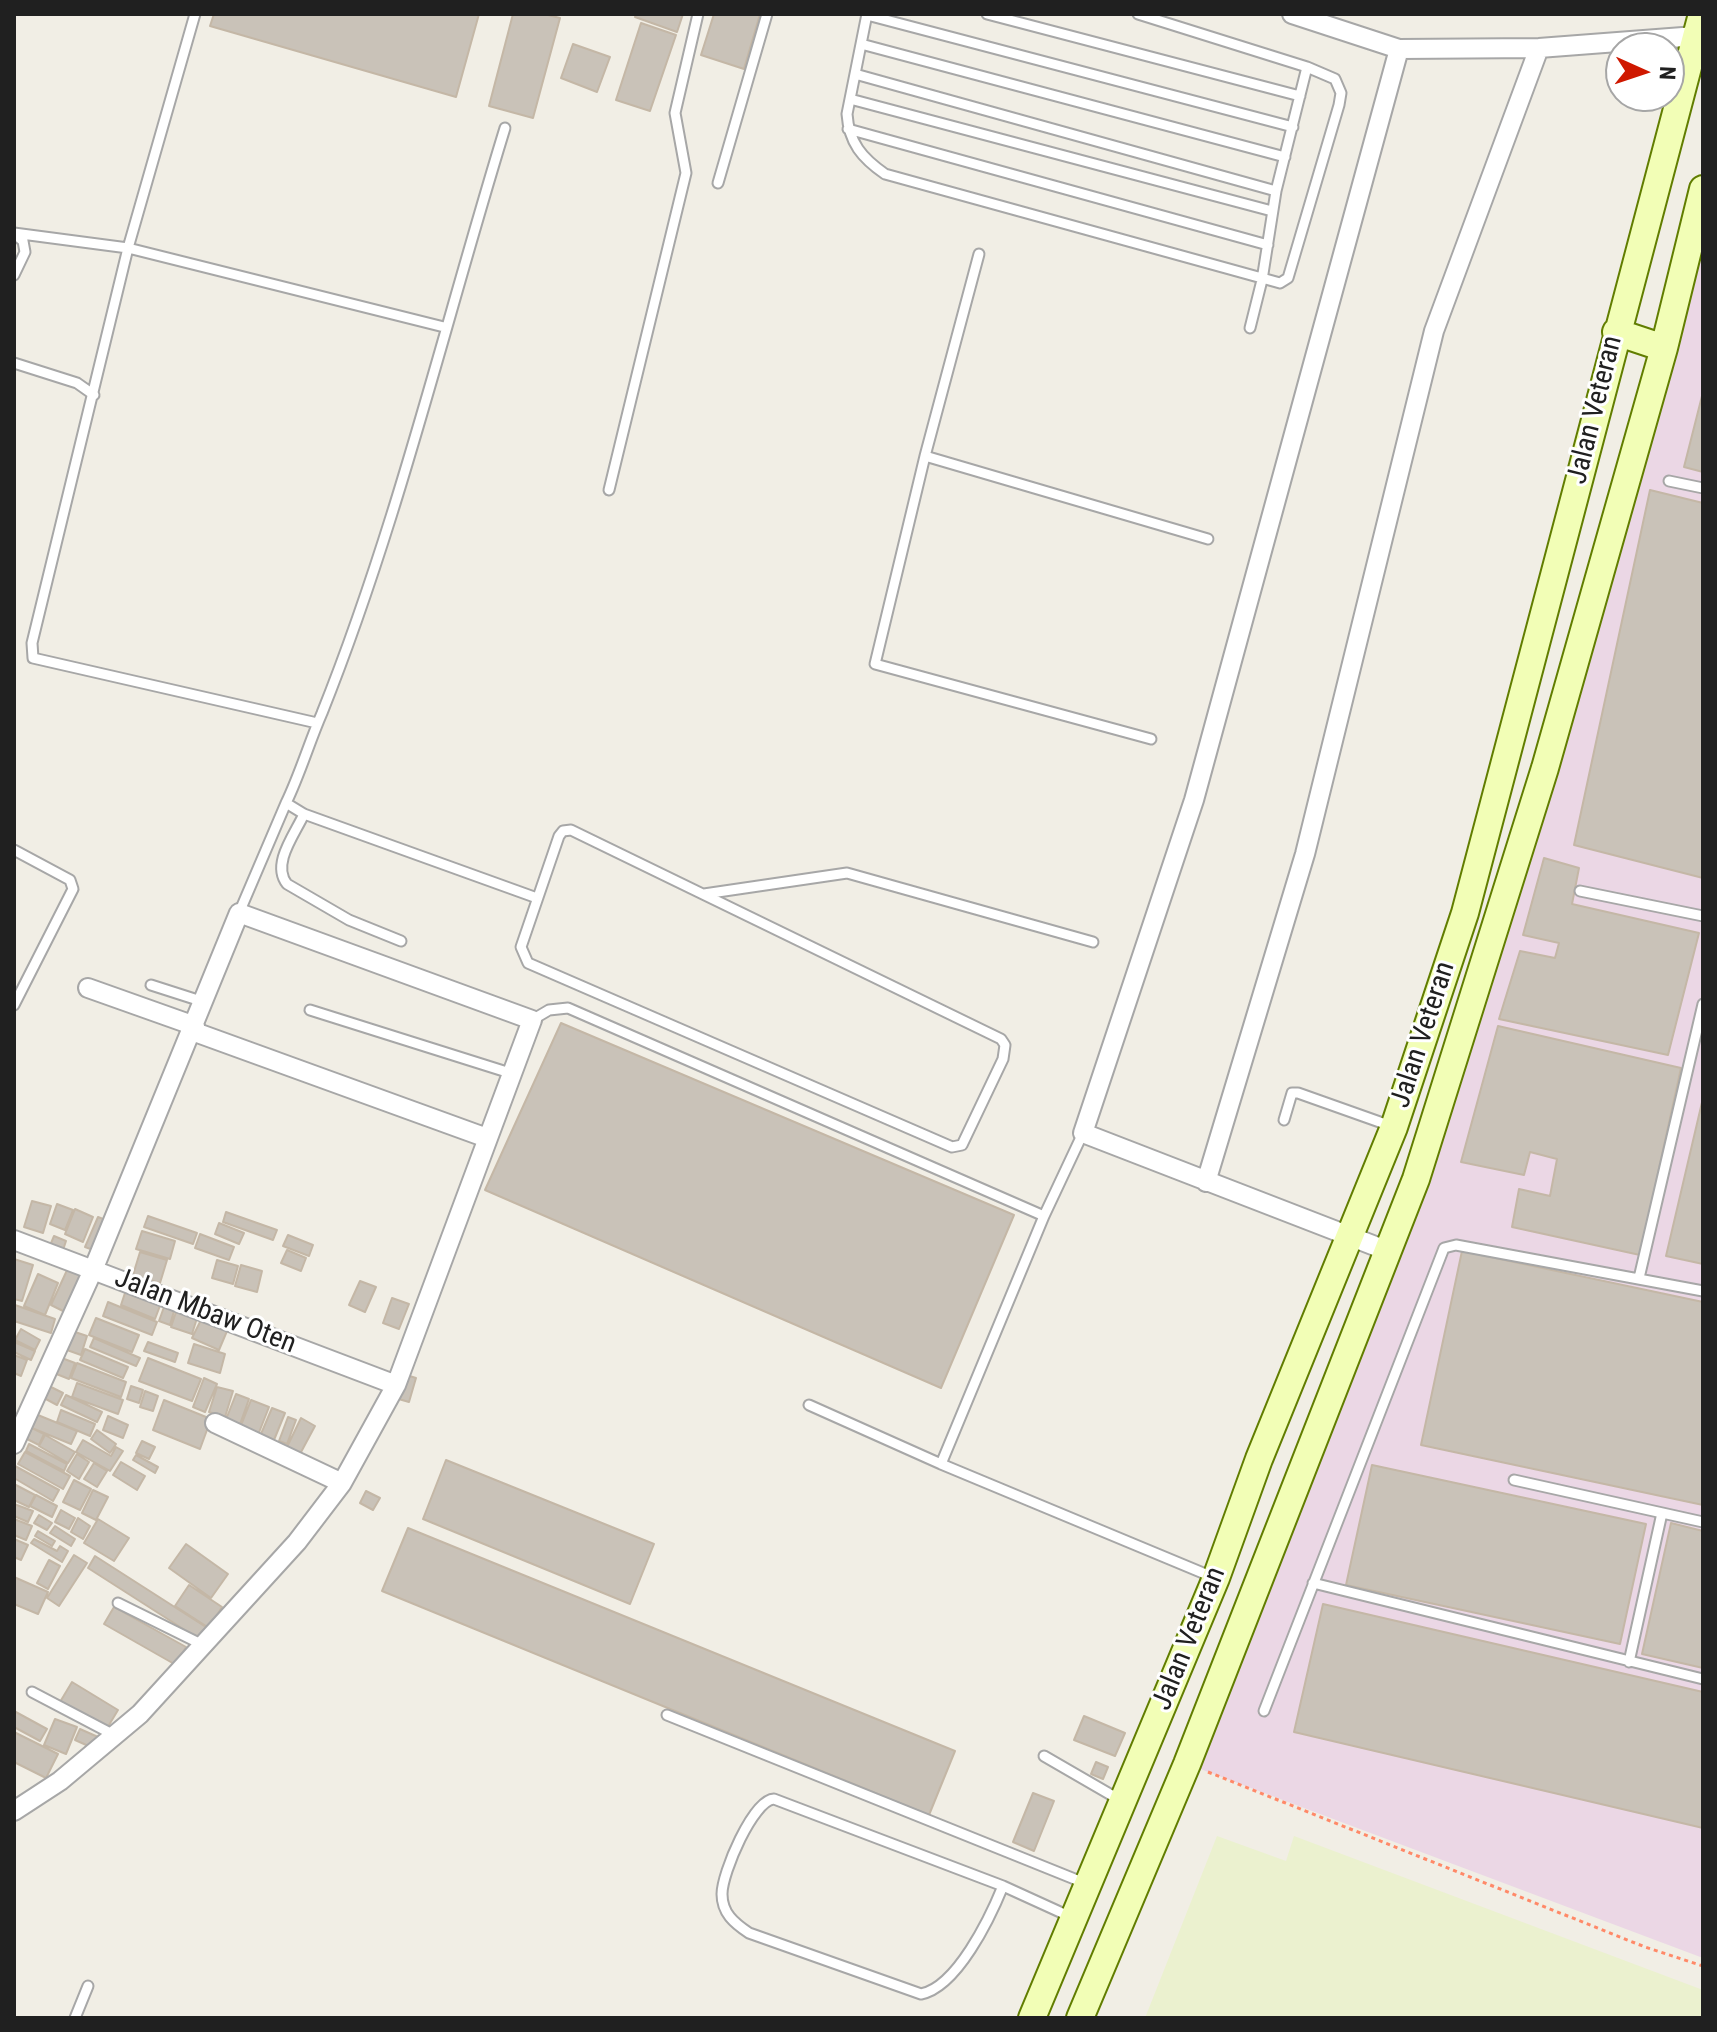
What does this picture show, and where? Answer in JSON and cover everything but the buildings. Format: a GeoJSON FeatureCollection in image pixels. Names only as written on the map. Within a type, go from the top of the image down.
{"type":"FeatureCollection","features":[{"type":"Feature","properties":{"kind":"main road","name":"Jalan Veteran"},"geometry":{"type":"LineString","coordinates":[[1032,2018],[1216,1578],[1394,1127],[1465,913],[1699,25]]}},
{"type":"Feature","properties":{"kind":"main road","name":"Jalan Veteran"},"geometry":{"type":"LineString","coordinates":[[1080,2018],[1187,1764],[1416,1179],[1498,925],[1664,348],[1703,189]]}},
{"type":"Feature","properties":{"kind":"main road"},"geometry":{"type":"LineString","coordinates":[[1616,332],[1664,348]]}},
{"type":"Feature","properties":{"kind":"street"},"geometry":{"type":"LineString","coordinates":[[1292,14],[1399,49],[1539,48],[1699,25]]}},
{"type":"Feature","properties":{"kind":"street"},"geometry":{"type":"LineString","coordinates":[[1206,1182],[1305,854],[1434,331],[1539,48]]}},
{"type":"Feature","properties":{"kind":"street"},"geometry":{"type":"LineString","coordinates":[[1388,1251],[1083,1133],[1194,800],[1399,49]]}},
{"type":"Feature","properties":{"kind":"street"},"geometry":{"type":"LineString","coordinates":[[14,1444],[93,1270],[239,913],[523,1017],[510,1073],[477,1134],[439,1277],[396,1385],[342,1483],[297,1542],[199,1643],[109,1733],[15,1812]]}},
{"type":"Feature","properties":{"kind":"street"},"geometry":{"type":"LineString","coordinates":[[88,988],[477,1134]]}},
{"type":"Feature","properties":{"kind":"street","name":"Jalan Mbaw Oten"},"geometry":{"type":"LineString","coordinates":[[14,1240],[396,1385]]}},
{"type":"Feature","properties":{"kind":"street"},"geometry":{"type":"LineString","coordinates":[[215,1423],[342,1483]]}},
{"type":"Feature","properties":{"kind":"lane"},"geometry":{"type":"LineString","coordinates":[[195,14],[128,248],[32,643],[33,658],[317,723]]}},
{"type":"Feature","properties":{"kind":"lane"},"geometry":{"type":"LineString","coordinates":[[609,490],[686,173],[675,113],[698,14]]}},
{"type":"Feature","properties":{"kind":"lane"},"geometry":{"type":"LineString","coordinates":[[718,183],[767,14]]}},
{"type":"Feature","properties":{"kind":"lane"},"geometry":{"type":"LineString","coordinates":[[1138,14],[1307,67],[1335,79],[1341,93],[1337,119],[1288,278],[1280,283],[885,174],[863,158],[848,129],[850,99],[867,14],[1293,127]]}},
{"type":"Feature","properties":{"kind":"lane"},"geometry":{"type":"LineString","coordinates":[[987,14],[1300,96]]}},
{"type":"Feature","properties":{"kind":"lane"},"geometry":{"type":"LineString","coordinates":[[861,44],[1285,157]]}},
{"type":"Feature","properties":{"kind":"lane"},"geometry":{"type":"LineString","coordinates":[[1250,328],[1262,280],[1276,191],[1307,67]]}},
{"type":"Feature","properties":{"kind":"lane"},"geometry":{"type":"LineString","coordinates":[[855,74],[1276,191]]}},
{"type":"Feature","properties":{"kind":"lane"},"geometry":{"type":"LineString","coordinates":[[850,99],[1272,211]]}},
{"type":"Feature","properties":{"kind":"lane"},"geometry":{"type":"LineString","coordinates":[[239,913],[352,637],[394,514],[444,327],[505,128]]}},
{"type":"Feature","properties":{"kind":"lane"},"geometry":{"type":"LineString","coordinates":[[848,129],[1268,245]]}},
{"type":"Feature","properties":{"kind":"lane"},"geometry":{"type":"LineString","coordinates":[[14,234],[128,248],[444,327]]}},
{"type":"Feature","properties":{"kind":"lane"},"geometry":{"type":"LineString","coordinates":[[14,234],[23,241],[25,252],[14,275]]}},
{"type":"Feature","properties":{"kind":"lane"},"geometry":{"type":"LineString","coordinates":[[979,254],[925,456],[875,664],[1151,739]]}},
{"type":"Feature","properties":{"kind":"lane"},"geometry":{"type":"LineString","coordinates":[[14,363],[77,383],[94,395]]}},
{"type":"Feature","properties":{"kind":"lane"},"geometry":{"type":"LineString","coordinates":[[925,456],[1208,539]]}},
{"type":"Feature","properties":{"kind":"lane"},"geometry":{"type":"LineString","coordinates":[[1669,481],[1703,488]]}},
{"type":"Feature","properties":{"kind":"lane"},"geometry":{"type":"LineString","coordinates":[[286,803],[304,814],[537,898]]}},
{"type":"Feature","properties":{"kind":"lane"},"geometry":{"type":"LineString","coordinates":[[304,814],[279,866],[287,884],[349,920],[401,941]]}},
{"type":"Feature","properties":{"kind":"lane"},"geometry":{"type":"LineString","coordinates":[[571,830],[703,894],[1001,1039],[1005,1045],[1003,1059],[962,1145],[952,1147],[528,963],[521,947],[563,831],[571,830]]}},
{"type":"Feature","properties":{"kind":"lane"},"geometry":{"type":"LineString","coordinates":[[14,850],[70,880],[73,889],[14,1005]]}},
{"type":"Feature","properties":{"kind":"lane"},"geometry":{"type":"LineString","coordinates":[[703,894],[847,873],[1093,942]]}},
{"type":"Feature","properties":{"kind":"lane"},"geometry":{"type":"LineString","coordinates":[[1580,891],[1703,916]]}},
{"type":"Feature","properties":{"kind":"lane"},"geometry":{"type":"LineString","coordinates":[[151,985],[204,1002]]}},
{"type":"Feature","properties":{"kind":"lane"},"geometry":{"type":"LineString","coordinates":[[1639,1278],[1703,1004]]}},
{"type":"Feature","properties":{"kind":"lane"},"geometry":{"type":"LineString","coordinates":[[523,1017],[568,1008],[1044,1216]]}},
{"type":"Feature","properties":{"kind":"lane"},"geometry":{"type":"LineString","coordinates":[[310,1010],[510,1073]]}},
{"type":"Feature","properties":{"kind":"lane"},"geometry":{"type":"LineString","coordinates":[[1691,1056],[1703,1058]]}},
{"type":"Feature","properties":{"kind":"lane"},"geometry":{"type":"LineString","coordinates":[[1284,1120],[1292,1093],[1298,1093],[1394,1127]]}},
{"type":"Feature","properties":{"kind":"lane"},"geometry":{"type":"LineString","coordinates":[[941,1464],[1044,1216],[1083,1133]]}},
{"type":"Feature","properties":{"kind":"lane"},"geometry":{"type":"LineString","coordinates":[[1264,1711],[1444,1248],[1456,1245],[1703,1291]]}},
{"type":"Feature","properties":{"kind":"lane"},"geometry":{"type":"LineString","coordinates":[[809,1405],[941,1464],[1216,1578]]}},
{"type":"Feature","properties":{"kind":"lane"},"geometry":{"type":"LineString","coordinates":[[1514,1480],[1703,1522]]}},
{"type":"Feature","properties":{"kind":"lane"},"geometry":{"type":"LineString","coordinates":[[1629,1662],[1662,1513]]}},
{"type":"Feature","properties":{"kind":"lane"},"geometry":{"type":"LineString","coordinates":[[1313,1583],[1703,1679]]}},
{"type":"Feature","properties":{"kind":"lane"},"geometry":{"type":"LineString","coordinates":[[118,1603],[199,1643]]}},
{"type":"Feature","properties":{"kind":"lane"},"geometry":{"type":"LineString","coordinates":[[32,1692],[109,1733]]}},
{"type":"Feature","properties":{"kind":"lane"},"geometry":{"type":"LineString","coordinates":[[667,1715],[1089,1885]]}},
{"type":"Feature","properties":{"kind":"lane"},"geometry":{"type":"LineString","coordinates":[[1044,1756],[1123,1802]]}},
{"type":"Feature","properties":{"kind":"lane"},"geometry":{"type":"LineString","coordinates":[[1003,1886],[982,1932],[943,1986],[921,1994],[749,1933],[732,1922],[722,1895],[724,1881],[753,1814],[765,1801],[774,1799],[1003,1886],[1073,1918]]}},
{"type":"Feature","properties":{"kind":"lane"},"geometry":{"type":"LineString","coordinates":[[75,2018],[88,1986]]}},
{"type":"Feature","properties":{"kind":"path"},"geometry":{"type":"LineString","coordinates":[[1187,1764],[1645,1947],[1703,1966]]}},
{"type":"Feature","properties":{"kind":"shaded area"},"geometry":{"type":"Polygon","coordinates":[[[1703,189],[1703,1958],[1187,1764],[1498,925],[1703,189]]]}},
{"type":"Feature","properties":{"kind":"green space"},"geometry":{"type":"Polygon","coordinates":[[[1217,1836],[1286,1861],[1294,1836],[1703,1990],[1703,2018],[1145,2018],[1217,1836]]]}}]}
